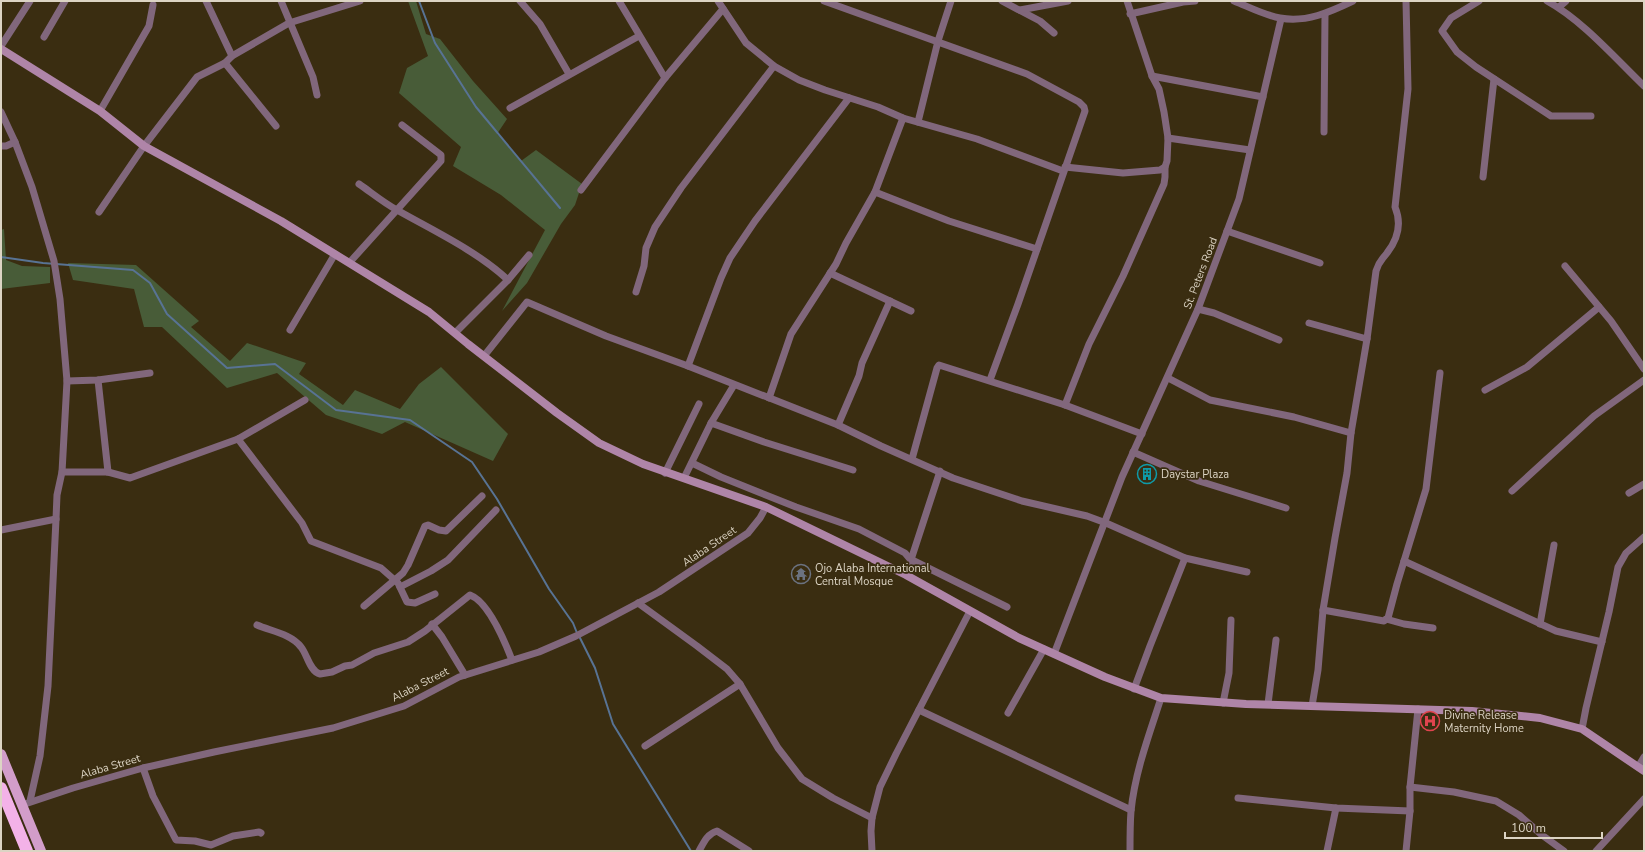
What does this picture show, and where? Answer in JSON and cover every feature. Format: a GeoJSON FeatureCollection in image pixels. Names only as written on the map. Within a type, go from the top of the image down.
{"type":"FeatureCollection","features":[{"type":"Feature","properties":{"kind":"highway"},"geometry":{"type":"LineString","coordinates":[[1,788],[27,851]]}},
{"type":"Feature","properties":{"kind":"main road"},"geometry":{"type":"LineString","coordinates":[[1,47],[100,111],[144,146],[281,221],[350,262],[429,312],[557,413],[599,443],[664,473],[684,478],[766,507],[906,575],[1019,638],[1054,654],[1134,689],[1161,698],[1223,703],[1472,711],[1540,718],[1582,729],[1641,769]]}},
{"type":"Feature","properties":{"kind":"main road"},"geometry":{"type":"LineString","coordinates":[[1,754],[26,803],[41,851]]}},
{"type":"Feature","properties":{"kind":"street"},"geometry":{"type":"LineString","coordinates":[[1,47],[30,1]]}},
{"type":"Feature","properties":{"kind":"street"},"geometry":{"type":"LineString","coordinates":[[44,37],[65,1]]}},
{"type":"Feature","properties":{"kind":"street"},"geometry":{"type":"LineString","coordinates":[[206,1],[232,56]]}},
{"type":"Feature","properties":{"kind":"street"},"geometry":{"type":"LineString","coordinates":[[281,1],[312,77],[317,95]]}},
{"type":"Feature","properties":{"kind":"street"},"geometry":{"type":"LineString","coordinates":[[99,212],[144,146],[197,77],[225,63],[232,56],[289,23],[360,1]]}},
{"type":"Feature","properties":{"kind":"street"},"geometry":{"type":"LineString","coordinates":[[520,1],[540,24],[569,74]]}},
{"type":"Feature","properties":{"kind":"street"},"geometry":{"type":"LineString","coordinates":[[619,1],[665,78]]}},
{"type":"Feature","properties":{"kind":"street"},"geometry":{"type":"LineString","coordinates":[[718,1],[746,43],[774,66],[799,80],[878,107],[903,118],[978,139],[1064,169],[1123,172],[1160,170],[1165,167]]}},
{"type":"Feature","properties":{"kind":"street"},"geometry":{"type":"LineString","coordinates":[[824,1],[1027,74],[1079,102],[1084,107],[1085,111],[990,380]]}},
{"type":"Feature","properties":{"kind":"street"},"geometry":{"type":"LineString","coordinates":[[918,122],[938,41],[952,1]]}},
{"type":"Feature","properties":{"kind":"street"},"geometry":{"type":"LineString","coordinates":[[1002,1],[1040,21],[1054,33]]}},
{"type":"Feature","properties":{"kind":"street"},"geometry":{"type":"LineString","coordinates":[[1020,10],[1044,3],[1068,1]]}},
{"type":"Feature","properties":{"kind":"street"},"geometry":{"type":"LineString","coordinates":[[1065,405],[1089,344],[1123,276],[1164,184],[1168,138],[1159,89],[1152,76],[1130,14],[1127,1]]}},
{"type":"Feature","properties":{"kind":"street"},"geometry":{"type":"LineString","coordinates":[[1130,14],[1183,2],[1195,1]]}},
{"type":"Feature","properties":{"kind":"street"},"geometry":{"type":"LineString","coordinates":[[1234,1],[1264,14],[1281,19],[1305,19],[1324,14],[1353,1]]}},
{"type":"Feature","properties":{"kind":"street"},"geometry":{"type":"LineString","coordinates":[[1312,706],[1318,670],[1324,610],[1334,538],[1347,473],[1351,432],[1379,261],[1392,245],[1398,234],[1399,223],[1395,206],[1408,89],[1406,1]]}},
{"type":"Feature","properties":{"kind":"street"},"geometry":{"type":"LineString","coordinates":[[1479,1],[1451,18],[1442,31],[1457,52],[1476,67],[1551,116],[1591,116]]}},
{"type":"Feature","properties":{"kind":"street"},"geometry":{"type":"LineString","coordinates":[[1547,1],[1559,8],[1582,27],[1644,86]]}},
{"type":"Feature","properties":{"kind":"street"},"geometry":{"type":"LineString","coordinates":[[1559,8],[1566,1]]}},
{"type":"Feature","properties":{"kind":"street"},"geometry":{"type":"LineString","coordinates":[[100,111],[149,26],[153,5]]}},
{"type":"Feature","properties":{"kind":"street"},"geometry":{"type":"LineString","coordinates":[[581,190],[665,78],[723,9]]}},
{"type":"Feature","properties":{"kind":"street"},"geometry":{"type":"LineString","coordinates":[[1324,14],[1324,132]]}},
{"type":"Feature","properties":{"kind":"street","name":"St. Peters Road"},"geometry":{"type":"LineString","coordinates":[[1054,654],[1133,452],[1168,378],[1198,309],[1239,199],[1281,19]]}},
{"type":"Feature","properties":{"kind":"street"},"geometry":{"type":"LineString","coordinates":[[510,108],[639,36]]}},
{"type":"Feature","properties":{"kind":"street"},"geometry":{"type":"LineString","coordinates":[[225,63],[276,126]]}},
{"type":"Feature","properties":{"kind":"street"},"geometry":{"type":"LineString","coordinates":[[636,292],[644,266],[646,248],[655,227],[681,188],[774,66]]}},
{"type":"Feature","properties":{"kind":"street"},"geometry":{"type":"LineString","coordinates":[[1152,76],[1263,97]]}},
{"type":"Feature","properties":{"kind":"street"},"geometry":{"type":"LineString","coordinates":[[1483,177],[1494,79]]}},
{"type":"Feature","properties":{"kind":"street"},"geometry":{"type":"LineString","coordinates":[[688,366],[730,258],[755,222],[849,98]]}},
{"type":"Feature","properties":{"kind":"street"},"geometry":{"type":"LineString","coordinates":[[1,112],[15,142],[32,187],[54,264],[60,299],[67,381],[62,472],[57,495],[48,686],[40,756],[26,803]]}},
{"type":"Feature","properties":{"kind":"street"},"geometry":{"type":"LineString","coordinates":[[769,398],[790,334],[830,273],[875,192],[903,118]]}},
{"type":"Feature","properties":{"kind":"street"},"geometry":{"type":"LineString","coordinates":[[350,262],[442,158],[441,155],[402,125]]}},
{"type":"Feature","properties":{"kind":"street"},"geometry":{"type":"LineString","coordinates":[[1168,138],[1250,150]]}},
{"type":"Feature","properties":{"kind":"street"},"geometry":{"type":"LineString","coordinates":[[1,146],[6,146],[15,142]]}},
{"type":"Feature","properties":{"kind":"street"},"geometry":{"type":"LineString","coordinates":[[359,184],[396,210],[436,231],[496,269],[508,280]]}},
{"type":"Feature","properties":{"kind":"street"},"geometry":{"type":"LineString","coordinates":[[875,192],[949,221],[1037,249]]}},
{"type":"Feature","properties":{"kind":"street"},"geometry":{"type":"LineString","coordinates":[[1227,231],[1320,263]]}},
{"type":"Feature","properties":{"kind":"street"},"geometry":{"type":"LineString","coordinates":[[290,330],[335,254]]}},
{"type":"Feature","properties":{"kind":"street"},"geometry":{"type":"LineString","coordinates":[[457,334],[508,280],[529,255]]}},
{"type":"Feature","properties":{"kind":"street"},"geometry":{"type":"LineString","coordinates":[[1565,266],[1610,321],[1644,369]]}},
{"type":"Feature","properties":{"kind":"street"},"geometry":{"type":"LineString","coordinates":[[830,273],[911,311]]}},
{"type":"Feature","properties":{"kind":"street"},"geometry":{"type":"LineString","coordinates":[[838,426],[859,376],[862,363],[890,301]]}},
{"type":"Feature","properties":{"kind":"street"},"geometry":{"type":"LineString","coordinates":[[484,356],[527,302],[606,336],[688,366],[838,426],[953,478],[1022,501],[1087,516],[1185,558],[1247,572]]}},
{"type":"Feature","properties":{"kind":"street"},"geometry":{"type":"LineString","coordinates":[[1485,390],[1527,367],[1599,307]]}},
{"type":"Feature","properties":{"kind":"street"},"geometry":{"type":"LineString","coordinates":[[1198,309],[1214,313],[1279,340]]}},
{"type":"Feature","properties":{"kind":"street"},"geometry":{"type":"LineString","coordinates":[[1308,323],[1367,339]]}},
{"type":"Feature","properties":{"kind":"street"},"geometry":{"type":"LineString","coordinates":[[912,459],[939,365],[1065,405],[1142,434]]}},
{"type":"Feature","properties":{"kind":"street"},"geometry":{"type":"LineString","coordinates":[[67,381],[98,380],[150,373]]}},
{"type":"Feature","properties":{"kind":"street"},"geometry":{"type":"LineString","coordinates":[[1386,620],[1388,618],[1426,489],[1440,373]]}},
{"type":"Feature","properties":{"kind":"street"},"geometry":{"type":"LineString","coordinates":[[1168,378],[1210,400],[1294,417],[1351,432]]}},
{"type":"Feature","properties":{"kind":"street"},"geometry":{"type":"LineString","coordinates":[[98,380],[108,472]]}},
{"type":"Feature","properties":{"kind":"street"},"geometry":{"type":"LineString","coordinates":[[1512,491],[1594,416],[1644,380]]}},
{"type":"Feature","properties":{"kind":"street"},"geometry":{"type":"LineString","coordinates":[[684,478],[711,424],[734,385]]}},
{"type":"Feature","properties":{"kind":"street"},"geometry":{"type":"LineString","coordinates":[[62,472],[108,472],[130,478],[238,439],[305,400]]}},
{"type":"Feature","properties":{"kind":"street"},"geometry":{"type":"LineString","coordinates":[[664,473],[699,404]]}},
{"type":"Feature","properties":{"kind":"street"},"geometry":{"type":"LineString","coordinates":[[711,424],[853,470]]}},
{"type":"Feature","properties":{"kind":"street"},"geometry":{"type":"LineString","coordinates":[[238,439],[302,523],[312,540],[380,568],[398,584],[405,599],[410,604],[435,594]]}},
{"type":"Feature","properties":{"kind":"street"},"geometry":{"type":"LineString","coordinates":[[1133,452],[1198,481],[1286,508]]}},
{"type":"Feature","properties":{"kind":"street"},"geometry":{"type":"LineString","coordinates":[[692,463],[721,477],[796,507],[859,529],[905,553],[910,559],[1007,607]]}},
{"type":"Feature","properties":{"kind":"street"},"geometry":{"type":"LineString","coordinates":[[906,575],[910,559],[940,472]]}},
{"type":"Feature","properties":{"kind":"street"},"geometry":{"type":"LineString","coordinates":[[1629,493],[1644,484]]}},
{"type":"Feature","properties":{"kind":"street"},"geometry":{"type":"LineString","coordinates":[[398,584],[425,526],[428,525],[438,530],[446,530],[482,496]]}},
{"type":"Feature","properties":{"kind":"street","name":"Alaba Street"},"geometry":{"type":"LineString","coordinates":[[26,803],[143,768],[333,728],[404,706],[465,675],[539,652],[579,634],[638,604],[677,581],[748,533],[760,518],[766,507]]}},
{"type":"Feature","properties":{"kind":"street"},"geometry":{"type":"LineString","coordinates":[[364,606],[398,584],[431,571],[448,560],[496,510]]}},
{"type":"Feature","properties":{"kind":"street"},"geometry":{"type":"LineString","coordinates":[[1,530],[56,519]]}},
{"type":"Feature","properties":{"kind":"street"},"geometry":{"type":"LineString","coordinates":[[1582,729],[1618,567],[1626,553],[1644,537]]}},
{"type":"Feature","properties":{"kind":"street"},"geometry":{"type":"LineString","coordinates":[[1540,624],[1554,545]]}},
{"type":"Feature","properties":{"kind":"street"},"geometry":{"type":"LineString","coordinates":[[1134,689],[1185,558]]}},
{"type":"Feature","properties":{"kind":"street"},"geometry":{"type":"LineString","coordinates":[[1404,561],[1540,624],[1556,630],[1602,642]]}},
{"type":"Feature","properties":{"kind":"street"},"geometry":{"type":"LineString","coordinates":[[257,625],[284,635],[295,641],[300,645],[314,670],[320,674],[332,672],[352,665],[374,653],[399,646],[418,636],[466,596],[470,595],[473,596],[496,624],[512,660]]}},
{"type":"Feature","properties":{"kind":"street"},"geometry":{"type":"LineString","coordinates":[[638,604],[727,669],[740,684],[778,748],[802,779],[833,798],[872,818]]}},
{"type":"Feature","properties":{"kind":"street"},"geometry":{"type":"LineString","coordinates":[[1324,610],[1433,628]]}},
{"type":"Feature","properties":{"kind":"street"},"geometry":{"type":"LineString","coordinates":[[872,851],[870,831],[880,787],[970,611]]}},
{"type":"Feature","properties":{"kind":"street"},"geometry":{"type":"LineString","coordinates":[[1223,703],[1229,673],[1231,620]]}},
{"type":"Feature","properties":{"kind":"street"},"geometry":{"type":"LineString","coordinates":[[432,624],[442,637],[465,675]]}},
{"type":"Feature","properties":{"kind":"street"},"geometry":{"type":"LineString","coordinates":[[1268,704],[1276,640]]}},
{"type":"Feature","properties":{"kind":"street"},"geometry":{"type":"LineString","coordinates":[[1008,713],[1044,649]]}},
{"type":"Feature","properties":{"kind":"street"},"geometry":{"type":"LineString","coordinates":[[645,746],[740,684]]}},
{"type":"Feature","properties":{"kind":"street"},"geometry":{"type":"LineString","coordinates":[[1130,851],[1131,810],[1143,752],[1161,698]]}},
{"type":"Feature","properties":{"kind":"street"},"geometry":{"type":"LineString","coordinates":[[1406,851],[1410,811],[1410,787],[1418,709]]}},
{"type":"Feature","properties":{"kind":"street"},"geometry":{"type":"LineString","coordinates":[[919,710],[1131,810]]}},
{"type":"Feature","properties":{"kind":"street"},"geometry":{"type":"LineString","coordinates":[[1641,769],[1644,757]]}},
{"type":"Feature","properties":{"kind":"street"},"geometry":{"type":"LineString","coordinates":[[143,768],[153,796],[176,840],[195,841],[211,845],[242,834],[261,833]]}},
{"type":"Feature","properties":{"kind":"street"},"geometry":{"type":"LineString","coordinates":[[1410,787],[1454,792],[1496,801],[1519,815],[1542,835],[1564,851]]}},
{"type":"Feature","properties":{"kind":"street"},"geometry":{"type":"LineString","coordinates":[[1238,798],[1336,808],[1410,811]]}},
{"type":"Feature","properties":{"kind":"street"},"geometry":{"type":"LineString","coordinates":[[1596,851],[1644,799]]}},
{"type":"Feature","properties":{"kind":"street"},"geometry":{"type":"LineString","coordinates":[[1328,851],[1336,808]]}},
{"type":"Feature","properties":{"kind":"street"},"geometry":{"type":"LineString","coordinates":[[699,851],[711,832],[717,830],[749,851]]}},
{"type":"Feature","properties":{"kind":"green space"},"geometry":{"type":"Polygon","coordinates":[[[408,1],[416,1],[426,34],[440,39],[473,81],[507,119],[497,134],[521,161],[536,150],[582,184],[575,205],[561,224],[527,283],[502,311],[545,230],[501,195],[453,166],[461,147],[399,93],[407,68],[428,56],[408,1]]]}},
{"type":"Feature","properties":{"kind":"green space"},"geometry":{"type":"Polygon","coordinates":[[[4,229],[6,260],[22,266],[50,267],[50,283],[1,289],[1,230],[4,229]]]}},
{"type":"Feature","properties":{"kind":"green space"},"geometry":{"type":"Polygon","coordinates":[[[68,263],[136,265],[199,321],[191,327],[230,361],[247,343],[306,363],[299,374],[343,405],[355,390],[400,409],[419,384],[441,367],[508,434],[493,461],[405,422],[382,434],[326,415],[277,373],[227,388],[162,327],[144,327],[134,289],[73,280],[68,263]]]}},
{"type":"Feature","properties":{"kind":"waterway"},"geometry":{"type":"LineString","coordinates":[[419,1],[435,43],[476,107],[560,208]]}},
{"type":"Feature","properties":{"kind":"waterway"},"geometry":{"type":"LineString","coordinates":[[1,257],[43,263],[133,270],[150,283],[167,314],[227,368],[275,364],[336,410],[410,420],[472,462],[497,499],[549,589],[573,623],[577,633]]}},
{"type":"Feature","properties":{"kind":"waterway"},"geometry":{"type":"LineString","coordinates":[[579,636],[595,668],[613,724],[691,851]]}},
{"type":"Feature","properties":{"kind":"place","name":"Daystar Plaza"},"geometry":{"type":"Point","coordinates":[1147,474]}},
{"type":"Feature","properties":{"kind":"place","name":"Ojo Alaba International Central Mosque"},"geometry":{"type":"Point","coordinates":[801,574]}},
{"type":"Feature","properties":{"kind":"place","name":"Divine Release Maternity Home"},"geometry":{"type":"Point","coordinates":[1430,721]}}]}
